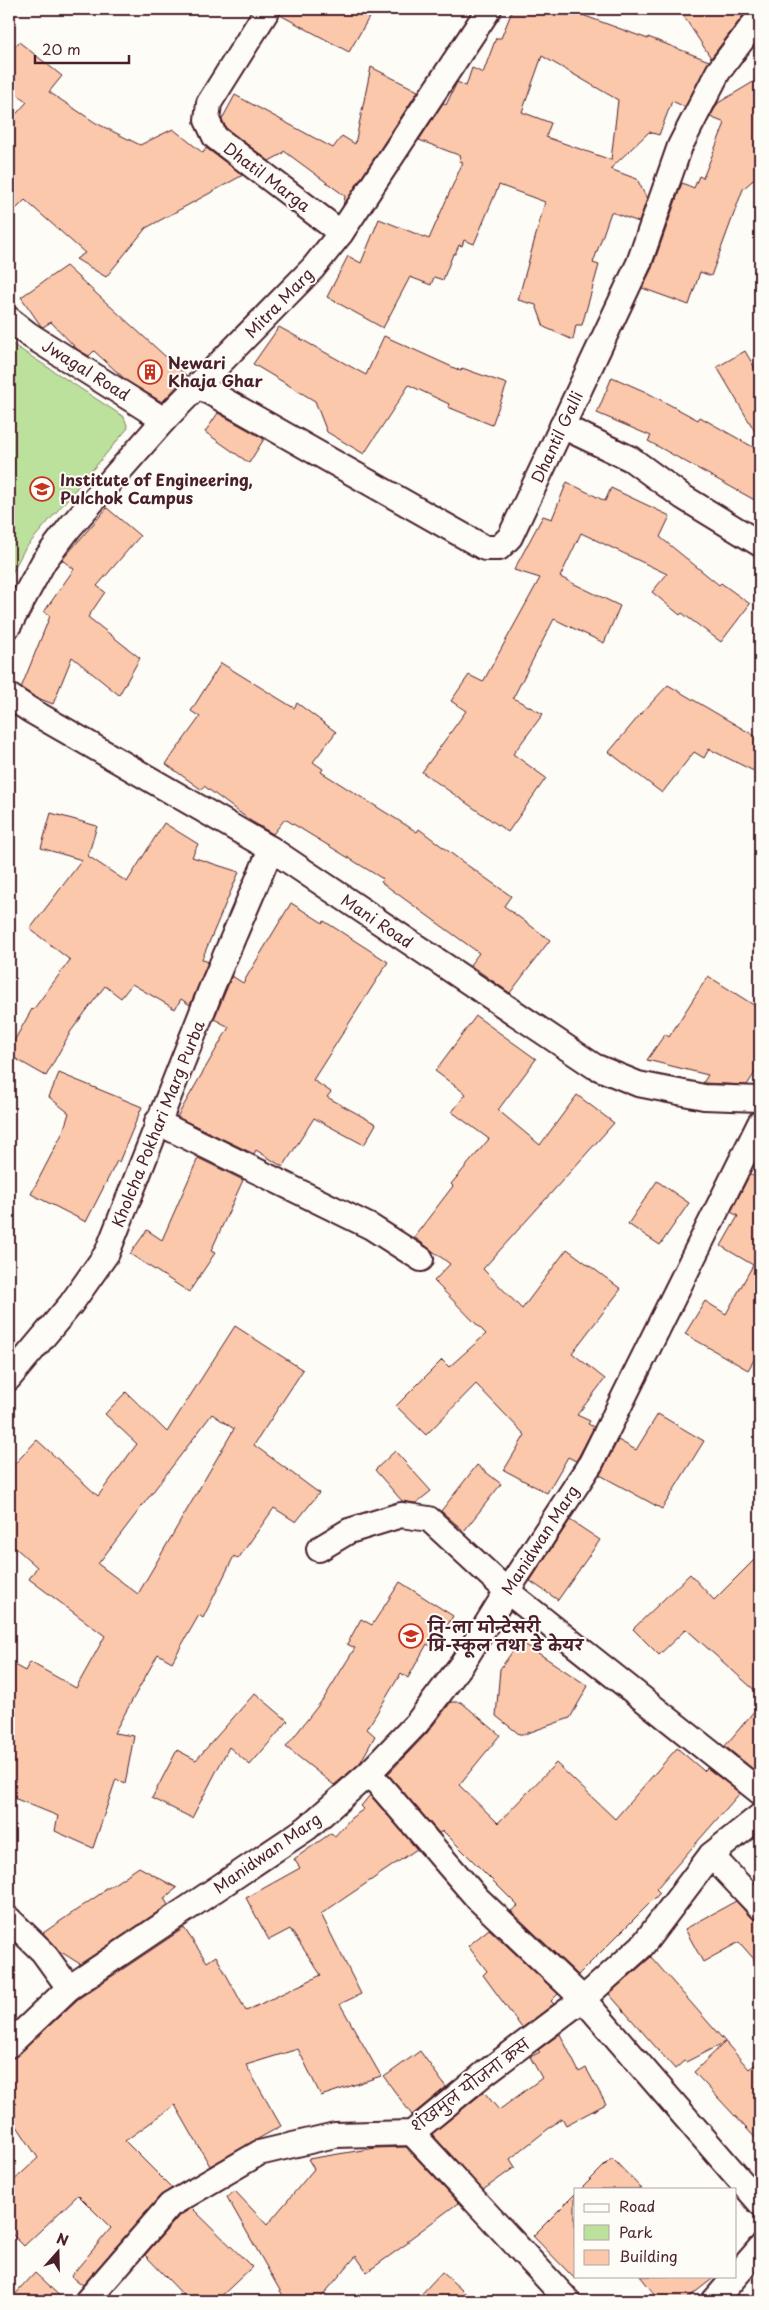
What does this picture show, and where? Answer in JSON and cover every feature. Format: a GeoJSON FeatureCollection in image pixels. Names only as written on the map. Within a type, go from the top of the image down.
{"type":"FeatureCollection","features":[{"type":"Feature","properties":{"kind":"street","name":"Dhatil Marga"},"geometry":{"type":"LineString","coordinates":[[268,9],[209,103],[207,120],[215,137],[341,233]]}},
{"type":"Feature","properties":{"kind":"street","name":"Mitra Marg"},"geometry":{"type":"LineString","coordinates":[[9,626],[44,561],[54,548],[164,420],[313,268],[341,233],[489,9]]}},
{"type":"Feature","properties":{"kind":"street","name":"Dhantil Galli"},"geometry":{"type":"LineString","coordinates":[[197,385],[484,548],[499,548],[510,537],[639,263],[680,146],[718,72],[760,16]]}},
{"type":"Feature","properties":{"kind":"street","name":"Jwagal Road"},"geometry":{"type":"LineString","coordinates":[[9,319],[28,334],[164,420]]}},
{"type":"Feature","properties":{"kind":"street"},"geometry":{"type":"LineString","coordinates":[[562,426],[631,459],[683,497],[760,544]]}},
{"type":"Feature","properties":{"kind":"street","name":"Mani Road"},"geometry":{"type":"LineString","coordinates":[[9,696],[271,849],[594,1066],[638,1084],[704,1097],[760,1099]]}},
{"type":"Feature","properties":{"kind":"street","name":"Kholcha Pokhari Marg Purba"},"geometry":{"type":"LineString","coordinates":[[9,1378],[71,1304],[107,1254],[157,1122],[271,849]]}},
{"type":"Feature","properties":{"kind":"street"},"geometry":{"type":"LineString","coordinates":[[157,1122],[371,1228],[421,1259]]}},
{"type":"Feature","properties":{"kind":"street","name":"Manidwan Marg"},"geometry":{"type":"LineString","coordinates":[[9,2045],[70,1988],[307,1828],[369,1772],[417,1723],[462,1664],[507,1591],[591,1463],[760,1123]]}},
{"type":"Feature","properties":{"kind":"street"},"geometry":{"type":"LineString","coordinates":[[319,1549],[349,1530],[401,1515],[429,1519],[507,1591],[760,1792]]}},
{"type":"Feature","properties":{"kind":"street"},"geometry":{"type":"LineString","coordinates":[[369,1772],[477,1898],[583,1999],[760,2203]]}},
{"type":"Feature","properties":{"kind":"street","name":"शंखमुल योजना क्रस"},"geometry":{"type":"LineString","coordinates":[[87,2301],[170,2205],[259,2153],[335,2135],[412,2133],[486,2073],[583,1999],[642,1946],[711,1855],[760,1816]]}},
{"type":"Feature","properties":{"kind":"street"},"geometry":{"type":"LineString","coordinates":[[711,1855],[760,1907]]}},
{"type":"Feature","properties":{"kind":"street"},"geometry":{"type":"LineString","coordinates":[[9,1919],[43,1952],[70,1988]]}},
{"type":"Feature","properties":{"kind":"street"},"geometry":{"type":"LineString","coordinates":[[412,2133],[568,2301]]}},
{"type":"Feature","properties":{"kind":"street"},"geometry":{"type":"LineString","coordinates":[[736,2276],[760,2248]]}},
{"type":"Feature","properties":{"kind":"street"},"geometry":{"type":"LineString","coordinates":[[714,2301],[734,2278]]}},
{"type":"Feature","properties":{"kind":"green space","name":"Institute of Engineering, Pulchok Campus"},"geometry":{"type":"Polygon","coordinates":[[[9,342],[124,417],[128,428],[24,550],[9,579],[9,342]]]}},
{"type":"Feature","properties":{"kind":"building"},"geometry":{"type":"Polygon","coordinates":[[[282,9],[374,9],[349,52],[280,15],[282,9]]]}},
{"type":"Feature","properties":{"kind":"building"},"geometry":{"type":"Polygon","coordinates":[[[513,9],[566,9],[648,39],[648,37],[709,61],[685,107],[672,101],[659,135],[649,132],[610,169],[637,179],[647,199],[639,222],[611,212],[593,263],[599,265],[582,325],[576,325],[573,340],[544,327],[536,305],[518,300],[545,202],[499,185],[474,244],[464,240],[462,246],[459,245],[455,254],[453,254],[443,280],[434,277],[431,285],[410,277],[383,328],[327,297],[348,256],[361,263],[379,219],[429,239],[463,162],[459,161],[461,156],[419,140],[443,103],[446,105],[457,82],[466,86],[472,68],[483,73],[496,38],[501,38],[513,9]],[[542,56],[522,112],[551,123],[546,137],[611,160],[618,100],[542,56]]]}},
{"type":"Feature","properties":{"kind":"building"},"geometry":{"type":"Polygon","coordinates":[[[679,9],[748,9],[711,58],[679,9]]]}},
{"type":"Feature","properties":{"kind":"building"},"geometry":{"type":"Polygon","coordinates":[[[19,42],[62,76],[49,92],[96,123],[140,145],[173,129],[203,153],[206,148],[243,175],[146,228],[106,277],[76,259],[85,253],[25,200],[9,216],[9,122],[27,102],[9,88],[9,54],[19,42]]]}},
{"type":"Feature","properties":{"kind":"building"},"geometry":{"type":"Polygon","coordinates":[[[371,67],[418,91],[343,206],[345,196],[284,151],[269,161],[226,128],[222,119],[235,95],[333,148],[342,136],[355,144],[371,67]]]}},
{"type":"Feature","properties":{"kind":"building"},"geometry":{"type":"Polygon","coordinates":[[[760,78],[760,174],[743,189],[711,276],[700,272],[689,305],[642,288],[652,268],[682,183],[694,188],[699,176],[703,178],[725,123],[710,117],[718,103],[760,78]]]}},
{"type":"Feature","properties":{"kind":"building"},"geometry":{"type":"Polygon","coordinates":[[[66,266],[187,376],[162,402],[127,381],[94,351],[89,356],[77,349],[51,322],[43,327],[41,326],[21,297],[66,266]]]}},
{"type":"Feature","properties":{"kind":"building"},"geometry":{"type":"Polygon","coordinates":[[[279,327],[366,375],[384,336],[461,371],[462,368],[507,384],[492,425],[448,407],[449,404],[409,385],[364,454],[327,432],[315,401],[253,364],[279,327]]]}},
{"type":"Feature","properties":{"kind":"building"},"geometry":{"type":"Polygon","coordinates":[[[745,351],[760,377],[760,440],[717,367],[745,351]]]}},
{"type":"Feature","properties":{"kind":"building"},"geometry":{"type":"Polygon","coordinates":[[[612,377],[646,392],[698,420],[700,417],[760,451],[760,503],[648,441],[651,436],[597,413],[612,377]]]}},
{"type":"Feature","properties":{"kind":"building"},"geometry":{"type":"Polygon","coordinates":[[[218,413],[264,439],[249,463],[205,432],[218,413]]]}},
{"type":"Feature","properties":{"kind":"building"},"geometry":{"type":"Polygon","coordinates":[[[567,482],[605,501],[611,488],[670,516],[660,537],[719,585],[721,583],[750,604],[721,642],[682,613],[680,615],[652,592],[667,574],[581,533],[560,577],[620,606],[604,643],[554,619],[513,698],[543,714],[513,754],[546,778],[508,832],[422,772],[466,711],[451,701],[469,675],[483,682],[540,578],[514,570],[543,516],[552,519],[567,482]]]}},
{"type":"Feature","properties":{"kind":"building"},"geometry":{"type":"Polygon","coordinates":[[[107,508],[140,536],[97,586],[105,592],[88,617],[140,658],[119,695],[72,657],[53,704],[35,697],[21,688],[50,616],[44,612],[74,569],[62,560],[107,508]]]}},
{"type":"Feature","properties":{"kind":"building"},"geometry":{"type":"Polygon","coordinates":[[[221,663],[294,708],[297,703],[336,732],[313,762],[323,769],[321,772],[417,832],[419,829],[511,896],[504,906],[550,940],[510,993],[470,965],[479,953],[381,882],[383,879],[285,819],[273,834],[251,821],[204,786],[202,790],[166,764],[200,717],[191,711],[221,663]]]}},
{"type":"Feature","properties":{"kind":"building"},"geometry":{"type":"Polygon","coordinates":[[[668,685],[760,739],[760,774],[709,749],[704,758],[694,752],[662,793],[609,752],[668,685]]]}},
{"type":"Feature","properties":{"kind":"building"},"geometry":{"type":"Polygon","coordinates":[[[51,813],[97,826],[88,856],[127,882],[164,823],[198,844],[192,857],[239,872],[202,959],[208,962],[190,1005],[181,999],[175,1009],[132,984],[121,998],[105,986],[71,1031],[46,1076],[9,1055],[9,1050],[32,1009],[70,960],[30,929],[82,860],[41,848],[51,813]]]}},
{"type":"Feature","properties":{"kind":"building"},"geometry":{"type":"Polygon","coordinates":[[[291,903],[323,923],[324,921],[388,962],[313,1080],[331,1092],[327,1097],[376,1124],[364,1145],[314,1118],[283,1167],[256,1150],[254,1154],[177,1117],[229,1027],[214,1019],[232,976],[243,983],[291,903]]]}},
{"type":"Feature","properties":{"kind":"building"},"geometry":{"type":"Polygon","coordinates":[[[708,976],[760,1009],[760,1065],[747,1085],[703,1083],[708,1075],[647,1060],[665,1034],[669,1037],[708,976]]]}},
{"type":"Feature","properties":{"kind":"building"},"geometry":{"type":"Polygon","coordinates":[[[476,1016],[536,1059],[498,1110],[540,1145],[577,1095],[614,1123],[483,1269],[522,1309],[567,1249],[621,1289],[572,1353],[605,1379],[577,1415],[590,1421],[588,1424],[594,1427],[576,1461],[568,1457],[547,1493],[504,1470],[525,1435],[476,1384],[426,1435],[396,1406],[442,1360],[449,1367],[486,1334],[434,1281],[450,1264],[414,1237],[453,1186],[451,1184],[489,1139],[452,1112],[466,1094],[435,1071],[476,1016]]]}},
{"type":"Feature","properties":{"kind":"building"},"geometry":{"type":"Polygon","coordinates":[[[59,1073],[142,1107],[119,1162],[117,1161],[86,1222],[31,1194],[63,1132],[69,1113],[49,1097],[59,1073]]]}},
{"type":"Feature","properties":{"kind":"building"},"geometry":{"type":"Polygon","coordinates":[[[198,1158],[243,1180],[211,1251],[215,1253],[189,1292],[130,1254],[147,1230],[162,1240],[198,1158]]]}},
{"type":"Feature","properties":{"kind":"building"},"geometry":{"type":"Polygon","coordinates":[[[750,1174],[759,1180],[760,1178],[760,1350],[748,1370],[685,1334],[705,1301],[726,1314],[753,1265],[721,1246],[738,1216],[731,1212],[750,1174]]]}},
{"type":"Feature","properties":{"kind":"building"},"geometry":{"type":"Polygon","coordinates":[[[657,1181],[689,1203],[660,1245],[628,1224],[657,1181]]]}},
{"type":"Feature","properties":{"kind":"building"},"geometry":{"type":"Polygon","coordinates":[[[235,1326],[303,1370],[254,1445],[319,1493],[296,1522],[274,1508],[238,1559],[234,1556],[203,1618],[199,1615],[172,1662],[158,1654],[114,1733],[134,1736],[125,1784],[116,1779],[93,1848],[55,1831],[58,1816],[9,1796],[9,1662],[25,1671],[30,1662],[76,1688],[105,1636],[29,1579],[37,1567],[9,1542],[9,1470],[37,1440],[98,1496],[137,1444],[105,1414],[126,1392],[167,1432],[235,1326]],[[212,1414],[98,1564],[138,1594],[234,1429],[212,1414]]]}},
{"type":"Feature","properties":{"kind":"building"},"geometry":{"type":"Polygon","coordinates":[[[658,1414],[704,1441],[662,1509],[600,1475],[618,1440],[636,1450],[658,1414]]]}},
{"type":"Feature","properties":{"kind":"building"},"geometry":{"type":"Polygon","coordinates":[[[395,1451],[431,1491],[416,1503],[402,1501],[375,1470],[395,1451]]]}},
{"type":"Feature","properties":{"kind":"building"},"geometry":{"type":"Polygon","coordinates":[[[477,1465],[501,1484],[464,1531],[441,1511],[477,1465]]]}},
{"type":"Feature","properties":{"kind":"building"},"geometry":{"type":"Polygon","coordinates":[[[570,1520],[600,1540],[558,1600],[530,1581],[570,1520]]]}},
{"type":"Feature","properties":{"kind":"building"},"geometry":{"type":"Polygon","coordinates":[[[760,1554],[760,1695],[686,1629],[659,1655],[633,1629],[690,1574],[714,1600],[760,1554]]]}},
{"type":"Feature","properties":{"kind":"building"},"geometry":{"type":"Polygon","coordinates":[[[400,1582],[453,1616],[433,1648],[427,1644],[408,1678],[401,1673],[367,1729],[375,1736],[360,1763],[334,1785],[286,1747],[324,1698],[355,1648],[347,1644],[361,1619],[372,1625],[400,1582]]]}},
{"type":"Feature","properties":{"kind":"building"},"geometry":{"type":"Polygon","coordinates":[[[520,1641],[588,1686],[570,1718],[525,1734],[519,1734],[496,1716],[500,1669],[520,1641]]]}},
{"type":"Feature","properties":{"kind":"building"},"geometry":{"type":"Polygon","coordinates":[[[255,1693],[288,1721],[250,1765],[229,1747],[192,1818],[152,1798],[177,1750],[196,1760],[255,1693]]]}},
{"type":"Feature","properties":{"kind":"building"},"geometry":{"type":"Polygon","coordinates":[[[451,1702],[461,1702],[500,1735],[459,1785],[498,1823],[556,1763],[615,1819],[677,1748],[704,1771],[707,1768],[740,1793],[656,1889],[660,1893],[578,1975],[511,1911],[518,1906],[443,1831],[439,1833],[388,1774],[427,1733],[451,1702]]]}},
{"type":"Feature","properties":{"kind":"building"},"geometry":{"type":"Polygon","coordinates":[[[760,1704],[760,1770],[758,1773],[725,1746],[760,1704]]]}},
{"type":"Feature","properties":{"kind":"building"},"geometry":{"type":"Polygon","coordinates":[[[370,1795],[417,1849],[321,1914],[361,1994],[340,2004],[381,2076],[321,2096],[298,2049],[246,2065],[281,2126],[210,2166],[175,2105],[125,2141],[172,2188],[160,2196],[83,2285],[71,2276],[111,2228],[78,2195],[24,2246],[9,2231],[9,2185],[38,2158],[9,2114],[9,2058],[18,2055],[78,1999],[184,1928],[207,1962],[216,1956],[246,2011],[321,1975],[290,1929],[269,1940],[246,1898],[300,1868],[294,1859],[331,1833],[335,1836],[351,1818],[364,1809],[361,1806],[370,1795]]]}},
{"type":"Feature","properties":{"kind":"building"},"geometry":{"type":"Polygon","coordinates":[[[139,1867],[177,1888],[164,1898],[168,1905],[80,1964],[58,1950],[43,1933],[103,1892],[105,1888],[108,1888],[139,1867]]]}},
{"type":"Feature","properties":{"kind":"building"},"geometry":{"type":"Polygon","coordinates":[[[736,1901],[750,1917],[760,1920],[760,1966],[739,1942],[703,1962],[685,1929],[736,1901]]]}},
{"type":"Feature","properties":{"kind":"building"},"geometry":{"type":"Polygon","coordinates":[[[489,1929],[558,1994],[551,2001],[554,2004],[522,2028],[483,1975],[487,1971],[468,1946],[489,1929]]]}},
{"type":"Feature","properties":{"kind":"building"},"geometry":{"type":"Polygon","coordinates":[[[651,1957],[749,2069],[760,2061],[760,2143],[694,2072],[725,2042],[686,2062],[684,2061],[675,2069],[609,1994],[651,1957]]]}},
{"type":"Feature","properties":{"kind":"building"},"geometry":{"type":"Polygon","coordinates":[[[560,2034],[579,2072],[586,2068],[606,2104],[566,2125],[562,2118],[510,2159],[515,2167],[483,2190],[432,2134],[484,2092],[499,2110],[542,2078],[530,2057],[540,2052],[538,2050],[560,2034]]]}},
{"type":"Feature","properties":{"kind":"building"},"geometry":{"type":"Polygon","coordinates":[[[420,2051],[446,2087],[412,2115],[384,2077],[420,2051]]]}},
{"type":"Feature","properties":{"kind":"building"},"geometry":{"type":"Polygon","coordinates":[[[406,2147],[458,2203],[367,2272],[356,2256],[318,2301],[286,2301],[227,2197],[235,2191],[267,2225],[314,2169],[308,2159],[375,2148],[406,2147]]]}},
{"type":"Feature","properties":{"kind":"building"},"geometry":{"type":"Polygon","coordinates":[[[612,2158],[641,2188],[582,2188],[612,2158]]]}},
{"type":"Feature","properties":{"kind":"building"},"geometry":{"type":"Polygon","coordinates":[[[574,2195],[574,2278],[533,2236],[574,2195]]]}},
{"type":"Feature","properties":{"kind":"building"},"geometry":{"type":"Polygon","coordinates":[[[192,2208],[252,2267],[216,2301],[189,2301],[145,2255],[179,2216],[192,2208]]]}},
{"type":"Feature","properties":{"kind":"building"},"geometry":{"type":"Polygon","coordinates":[[[442,2272],[474,2301],[415,2301],[442,2272]]]}},
{"type":"Feature","properties":{"kind":"building"},"geometry":{"type":"Polygon","coordinates":[[[35,2273],[65,2301],[9,2301],[35,2273]]]}},
{"type":"Feature","properties":{"kind":"building"},"geometry":{"type":"Polygon","coordinates":[[[642,2278],[713,2278],[684,2301],[660,2301],[642,2278]]]}},
{"type":"Feature","properties":{"kind":"place","name":"Newari Khaja Ghar"},"geometry":{"type":"Point","coordinates":[150,372]}},
{"type":"Feature","properties":{"kind":"place","name":"Institute of Engineering, Pulchok Campus"},"geometry":{"type":"Point","coordinates":[42,489]}},
{"type":"Feature","properties":{"kind":"place","name":"नि-ला मोन्टेसरी प्रि-स्कूल तथा डे केयर"},"geometry":{"type":"Point","coordinates":[411,1636]}}]}
